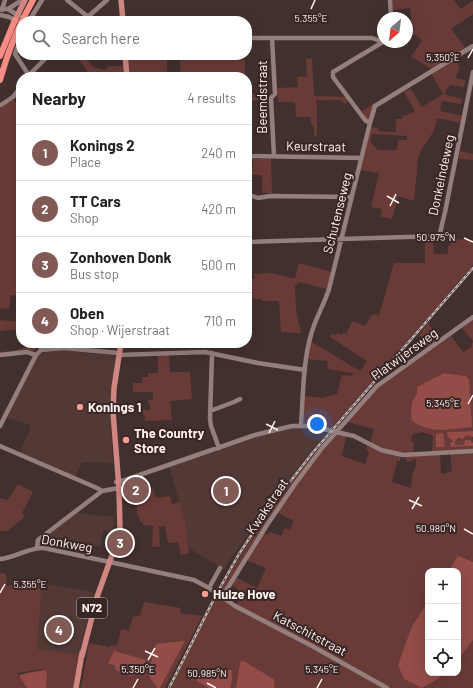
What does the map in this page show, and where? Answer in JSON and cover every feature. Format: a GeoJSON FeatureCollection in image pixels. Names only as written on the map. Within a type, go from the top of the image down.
{"type":"FeatureCollection","features":[{"type":"Feature","properties":{"kind":"highway"},"geometry":{"type":"LineString","coordinates":[[21,16],[33,0]]}},
{"type":"Feature","properties":{"kind":"highway"},"geometry":{"type":"LineString","coordinates":[[0,56],[16,25]]}},
{"type":"Feature","properties":{"kind":"highway"},"geometry":{"type":"LineString","coordinates":[[0,80],[16,28]]}},
{"type":"Feature","properties":{"kind":"main road"},"geometry":{"type":"LineString","coordinates":[[20,16],[24,0]]}},
{"type":"Feature","properties":{"kind":"main road"},"geometry":{"type":"LineString","coordinates":[[121,0],[123,16]]}},
{"type":"Feature","properties":{"kind":"main road"},"geometry":{"type":"LineString","coordinates":[[125,60],[127,72]]}},
{"type":"Feature","properties":{"kind":"main road","name":"N72"},"geometry":{"type":"LineString","coordinates":[[76,688],[82,656],[97,597],[115,548],[120,529],[113,402],[120,348]]}},
{"type":"Feature","properties":{"kind":"street"},"geometry":{"type":"LineString","coordinates":[[5,0],[1,9],[1,15],[16,18]]}},
{"type":"Feature","properties":{"kind":"street"},"geometry":{"type":"LineString","coordinates":[[1,9],[8,9],[24,0]]}},
{"type":"Feature","properties":{"kind":"street"},"geometry":{"type":"LineString","coordinates":[[32,16],[42,0]]}},
{"type":"Feature","properties":{"kind":"street"},"geometry":{"type":"LineString","coordinates":[[67,0],[88,16],[107,0]]}},
{"type":"Feature","properties":{"kind":"street"},"geometry":{"type":"LineString","coordinates":[[390,0],[391,12]]}},
{"type":"Feature","properties":{"kind":"street"},"geometry":{"type":"LineString","coordinates":[[8,9],[16,16]]}},
{"type":"Feature","properties":{"kind":"street"},"geometry":{"type":"LineString","coordinates":[[252,38],[372,38],[377,40]]}},
{"type":"Feature","properties":{"kind":"street","name":"Beemdstraat"},"geometry":{"type":"LineString","coordinates":[[272,38],[275,86],[275,94],[271,98],[274,156]]}},
{"type":"Feature","properties":{"kind":"street"},"geometry":{"type":"LineString","coordinates":[[370,123],[365,120],[333,75],[337,69],[377,46]]}},
{"type":"Feature","properties":{"kind":"street","name":"Schutenseweg"},"geometry":{"type":"LineString","coordinates":[[301,425],[305,370],[311,334],[325,304],[376,104],[473,46]]}},
{"type":"Feature","properties":{"kind":"street"},"geometry":{"type":"LineString","coordinates":[[19,60],[27,72]]}},
{"type":"Feature","properties":{"kind":"street"},"geometry":{"type":"LineString","coordinates":[[34,72],[44,60]]}},
{"type":"Feature","properties":{"kind":"street","name":"Donkeindeweg"},"geometry":{"type":"LineString","coordinates":[[252,242],[436,237],[440,235],[473,72]]}},
{"type":"Feature","properties":{"kind":"street"},"geometry":{"type":"LineString","coordinates":[[1,105],[16,94]]}},
{"type":"Feature","properties":{"kind":"street","name":"Keurstraat"},"geometry":{"type":"LineString","coordinates":[[252,156],[361,158]]}},
{"type":"Feature","properties":{"kind":"street"},"geometry":{"type":"LineString","coordinates":[[252,196],[258,198],[270,196],[352,197]]}},
{"type":"Feature","properties":{"kind":"street","name":"Platwijersweg"},"geometry":{"type":"LineString","coordinates":[[337,432],[380,383],[473,317]]}},
{"type":"Feature","properties":{"kind":"street"},"geometry":{"type":"LineString","coordinates":[[0,426],[36,355],[41,350],[64,348],[85,349],[119,354],[212,352],[258,363],[305,370]]}},
{"type":"Feature","properties":{"kind":"street"},"geometry":{"type":"LineString","coordinates":[[0,355],[27,352],[36,355]]}},
{"type":"Feature","properties":{"kind":"street"},"geometry":{"type":"LineString","coordinates":[[212,352],[210,411],[211,426],[219,448]]}},
{"type":"Feature","properties":{"kind":"street"},"geometry":{"type":"LineString","coordinates":[[210,411],[240,399]]}},
{"type":"Feature","properties":{"kind":"street"},"geometry":{"type":"LineString","coordinates":[[117,481],[271,430],[301,425],[354,436],[381,450],[403,455],[473,451]]}},
{"type":"Feature","properties":{"kind":"street","name":"Kwakstraat"},"geometry":{"type":"LineString","coordinates":[[222,597],[267,525],[295,484],[322,448],[337,432]]}},
{"type":"Feature","properties":{"kind":"street"},"geometry":{"type":"LineString","coordinates":[[0,446],[102,491]]}},
{"type":"Feature","properties":{"kind":"street"},"geometry":{"type":"LineString","coordinates":[[37,548],[38,540],[102,491],[117,488]]}},
{"type":"Feature","properties":{"kind":"street","name":"Donkweg"},"geometry":{"type":"LineString","coordinates":[[0,559],[12,557],[37,548],[44,548],[194,580],[209,588]]}},
{"type":"Feature","properties":{"kind":"street"},"geometry":{"type":"LineString","coordinates":[[209,588],[220,568]]}},
{"type":"Feature","properties":{"kind":"street","name":"Katschitstraat"},"geometry":{"type":"LineString","coordinates":[[209,588],[235,606],[312,646],[387,688]]}},
{"type":"Feature","properties":{"kind":"shaded area"},"geometry":{"type":"Polygon","coordinates":[[[454,0],[461,9],[473,1],[473,14],[451,29],[466,49],[432,69],[411,57],[422,40],[413,34],[415,28],[413,27],[413,12],[410,12],[410,8],[393,10],[392,1],[454,0]]]}},
{"type":"Feature","properties":{"kind":"shaded area"},"geometry":{"type":"Polygon","coordinates":[[[306,58],[312,59],[314,96],[346,97],[349,101],[345,104],[341,100],[316,100],[317,136],[314,136],[314,127],[311,123],[311,117],[296,117],[295,102],[278,102],[277,88],[298,87],[297,77],[307,77],[306,58]]]}},
{"type":"Feature","properties":{"kind":"shaded area"},"geometry":{"type":"Polygon","coordinates":[[[456,58],[460,69],[455,78],[465,80],[464,87],[450,85],[444,94],[462,99],[461,104],[442,101],[440,111],[463,116],[461,123],[437,118],[434,131],[421,150],[418,159],[414,201],[398,196],[392,219],[381,217],[382,209],[371,207],[379,173],[360,170],[371,127],[378,128],[378,131],[396,132],[396,119],[402,119],[403,116],[415,111],[404,92],[411,89],[422,107],[443,94],[431,73],[456,58]],[[372,134],[370,142],[378,150],[397,150],[398,140],[407,140],[407,136],[372,134]]]}},
{"type":"Feature","properties":{"kind":"shaded area"},"geometry":{"type":"Polygon","coordinates":[[[79,60],[87,60],[93,67],[105,70],[109,66],[123,66],[124,72],[88,72],[79,60]]]}},
{"type":"Feature","properties":{"kind":"shaded area"},"geometry":{"type":"Polygon","coordinates":[[[128,60],[167,60],[167,72],[129,72],[128,60]]]}},
{"type":"Feature","properties":{"kind":"shaded area"},"geometry":{"type":"Polygon","coordinates":[[[180,60],[245,60],[245,72],[181,72],[180,60]]]}},
{"type":"Feature","properties":{"kind":"shaded area"},"geometry":{"type":"Polygon","coordinates":[[[252,94],[268,94],[269,107],[263,107],[262,100],[252,101],[252,94]]]}},
{"type":"Feature","properties":{"kind":"shaded area"},"geometry":{"type":"Polygon","coordinates":[[[13,99],[16,103],[16,296],[11,295],[9,309],[0,308],[0,107],[1,108],[13,99]]]}},
{"type":"Feature","properties":{"kind":"shaded area"},"geometry":{"type":"Polygon","coordinates":[[[374,103],[375,104],[368,120],[362,115],[364,113],[362,111],[374,103]]]}},
{"type":"Feature","properties":{"kind":"shaded area"},"geometry":{"type":"Polygon","coordinates":[[[460,151],[473,154],[473,160],[459,159],[460,151]]]}},
{"type":"Feature","properties":{"kind":"shaded area"},"geometry":{"type":"Polygon","coordinates":[[[253,159],[271,159],[272,193],[262,193],[262,175],[252,175],[253,159]]]}},
{"type":"Feature","properties":{"kind":"shaded area"},"geometry":{"type":"Polygon","coordinates":[[[425,239],[433,239],[434,254],[448,254],[450,239],[473,240],[473,265],[331,429],[304,424],[303,414],[305,396],[322,398],[337,394],[342,375],[352,376],[353,373],[327,369],[328,361],[308,359],[310,341],[360,371],[367,361],[330,337],[331,333],[342,335],[343,332],[346,334],[352,321],[365,326],[373,314],[379,316],[394,263],[425,263],[425,239]]]}},
{"type":"Feature","properties":{"kind":"shaded area"},"geometry":{"type":"Polygon","coordinates":[[[299,263],[332,272],[327,289],[299,282],[295,286],[296,310],[301,333],[281,332],[279,301],[262,301],[261,299],[252,299],[252,279],[255,279],[254,274],[272,273],[295,279],[299,263]]]}},
{"type":"Feature","properties":{"kind":"shaded area"},"geometry":{"type":"Polygon","coordinates":[[[473,319],[473,341],[462,328],[473,319]]]}},
{"type":"Feature","properties":{"kind":"shaded area"},"geometry":{"type":"Polygon","coordinates":[[[0,320],[16,322],[16,329],[0,331],[0,320]]]}},
{"type":"Feature","properties":{"kind":"shaded area"},"geometry":{"type":"Polygon","coordinates":[[[428,323],[440,340],[428,348],[419,335],[428,323]]]}},
{"type":"Feature","properties":{"kind":"shaded area"},"geometry":{"type":"Polygon","coordinates":[[[451,336],[463,352],[471,347],[473,341],[473,431],[448,432],[453,443],[451,447],[473,446],[473,449],[432,452],[433,436],[423,432],[413,434],[411,441],[414,442],[413,453],[386,450],[370,444],[374,429],[347,422],[384,382],[451,336]],[[444,373],[417,393],[412,402],[466,376],[444,373]]]}},
{"type":"Feature","properties":{"kind":"shaded area"},"geometry":{"type":"Polygon","coordinates":[[[22,348],[37,348],[34,351],[24,350],[0,354],[0,352],[13,351],[22,348]]]}},
{"type":"Feature","properties":{"kind":"shaded area"},"geometry":{"type":"Polygon","coordinates":[[[64,349],[116,356],[110,415],[113,463],[82,462],[76,477],[20,453],[31,425],[6,417],[39,352],[64,349]]]}},
{"type":"Feature","properties":{"kind":"shaded area"},"geometry":{"type":"Polygon","coordinates":[[[158,355],[169,355],[170,372],[190,372],[192,399],[170,401],[172,420],[145,421],[143,410],[151,410],[148,400],[153,400],[153,392],[133,392],[133,383],[142,383],[142,377],[148,377],[148,373],[158,373],[158,355]]]}},
{"type":"Feature","properties":{"kind":"shaded area"},"geometry":{"type":"Polygon","coordinates":[[[444,373],[466,376],[469,379],[472,427],[440,430],[426,428],[411,420],[412,402],[417,393],[417,387],[444,373]]]}},
{"type":"Feature","properties":{"kind":"shaded area"},"geometry":{"type":"Polygon","coordinates":[[[299,427],[327,432],[264,512],[224,570],[189,548],[186,525],[169,467],[269,433],[299,427]]]}},
{"type":"Feature","properties":{"kind":"shaded area"},"geometry":{"type":"Polygon","coordinates":[[[473,431],[473,437],[468,435],[462,439],[459,438],[455,441],[455,445],[464,445],[465,440],[470,440],[473,443],[473,446],[451,447],[450,443],[453,442],[449,439],[447,432],[473,431]]]}},
{"type":"Feature","properties":{"kind":"shaded area"},"geometry":{"type":"Polygon","coordinates":[[[333,433],[319,451],[221,595],[219,593],[227,578],[263,522],[282,495],[333,433]]]}},
{"type":"Feature","properties":{"kind":"shaded area"},"geometry":{"type":"Polygon","coordinates":[[[443,433],[445,447],[436,447],[436,434],[443,433]]]}},
{"type":"Feature","properties":{"kind":"shaded area"},"geometry":{"type":"Polygon","coordinates":[[[337,434],[346,436],[342,456],[365,464],[369,452],[366,450],[367,446],[401,456],[400,461],[397,461],[392,482],[411,488],[416,459],[408,462],[406,461],[406,457],[440,454],[441,474],[450,472],[452,469],[450,454],[473,452],[473,562],[458,557],[450,568],[425,568],[425,606],[412,626],[404,679],[422,688],[274,688],[274,679],[242,660],[240,663],[236,688],[230,688],[232,680],[197,671],[197,681],[208,688],[171,688],[216,596],[242,612],[327,656],[338,664],[346,663],[236,605],[241,597],[236,594],[238,589],[231,584],[235,577],[257,588],[266,568],[246,560],[263,532],[268,535],[270,532],[281,536],[285,528],[290,530],[294,521],[277,512],[309,466],[337,434]]]}},
{"type":"Feature","properties":{"kind":"shaded area"},"geometry":{"type":"Polygon","coordinates":[[[468,435],[472,435],[473,443],[465,440],[464,445],[455,445],[455,441],[468,435]]]}},
{"type":"Feature","properties":{"kind":"shaded area"},"geometry":{"type":"Polygon","coordinates":[[[18,484],[33,492],[22,513],[25,517],[7,531],[0,531],[0,498],[8,500],[18,484]]]}},
{"type":"Feature","properties":{"kind":"shaded area"},"geometry":{"type":"Polygon","coordinates":[[[153,489],[156,498],[170,496],[172,504],[180,502],[186,525],[189,553],[181,556],[178,542],[168,543],[165,526],[159,527],[160,547],[152,546],[153,526],[143,525],[143,522],[140,522],[139,515],[137,515],[137,504],[144,503],[142,495],[146,494],[145,491],[153,489]]]}},
{"type":"Feature","properties":{"kind":"shaded area"},"geometry":{"type":"Polygon","coordinates":[[[77,513],[114,517],[113,532],[103,530],[101,546],[88,545],[84,554],[39,543],[77,513]]]}},
{"type":"Feature","properties":{"kind":"shaded area"},"geometry":{"type":"Polygon","coordinates":[[[458,556],[473,562],[473,640],[461,656],[461,568],[450,568],[458,556]]]}},
{"type":"Feature","properties":{"kind":"shaded area"},"geometry":{"type":"Polygon","coordinates":[[[0,573],[6,574],[7,587],[12,584],[14,587],[33,581],[42,583],[37,649],[80,655],[74,688],[35,688],[47,673],[42,669],[18,673],[27,688],[0,688],[0,573]]]}},
{"type":"Feature","properties":{"kind":"shaded area"},"geometry":{"type":"Polygon","coordinates":[[[42,583],[93,592],[80,655],[37,649],[42,583]]]}},
{"type":"Feature","properties":{"kind":"shaded area"},"geometry":{"type":"Polygon","coordinates":[[[144,602],[181,608],[180,613],[202,616],[165,688],[160,688],[185,641],[148,675],[157,688],[81,688],[89,643],[110,647],[111,645],[117,646],[121,629],[129,631],[133,617],[140,615],[144,602]],[[114,665],[116,671],[123,672],[131,676],[141,674],[114,665]]]}},
{"type":"Feature","properties":{"kind":"shaded area"},"geometry":{"type":"Polygon","coordinates":[[[425,606],[425,676],[442,676],[422,688],[404,679],[398,665],[412,626],[425,606]]]}},
{"type":"Feature","properties":{"kind":"shaded area"},"geometry":{"type":"Polygon","coordinates":[[[473,640],[473,688],[423,688],[442,676],[461,676],[461,656],[473,640]]]}},
{"type":"Feature","properties":{"kind":"shaded area"},"geometry":{"type":"Polygon","coordinates":[[[185,641],[160,688],[157,688],[148,675],[156,644],[185,641]]]}},
{"type":"Feature","properties":{"kind":"shaded area"},"geometry":{"type":"Polygon","coordinates":[[[114,651],[146,660],[141,674],[130,676],[123,672],[116,671],[114,665],[108,664],[114,651]]]}},
{"type":"Feature","properties":{"kind":"shaded area"},"geometry":{"type":"Polygon","coordinates":[[[242,660],[274,679],[274,688],[236,688],[240,663],[242,660]]]}},
{"type":"Feature","properties":{"kind":"shaded area"},"geometry":{"type":"Polygon","coordinates":[[[214,669],[232,670],[230,688],[208,688],[197,681],[197,671],[214,669]]]}},
{"type":"Feature","properties":{"kind":"shaded area"},"geometry":{"type":"Polygon","coordinates":[[[45,670],[47,674],[46,688],[27,688],[20,677],[20,675],[27,673],[45,670]]]}},
{"type":"Feature","properties":{"kind":"railway"},"geometry":{"type":"LineString","coordinates":[[169,688],[217,593],[239,554],[268,510],[314,451],[473,268]]}},
{"type":"Feature","properties":{"kind":"place","name":"Konings 1"},"geometry":{"type":"Point","coordinates":[80,407]}},
{"type":"Feature","properties":{"kind":"place","name":"The Country Store"},"geometry":{"type":"Point","coordinates":[126,440]}},
{"type":"Feature","properties":{"kind":"place","name":"TT Cars"},"geometry":{"type":"Point","coordinates":[136,490]}},
{"type":"Feature","properties":{"kind":"place","name":"Konings 2"},"geometry":{"type":"Point","coordinates":[226,491]}},
{"type":"Feature","properties":{"kind":"place","name":"Zonhoven Donk"},"geometry":{"type":"Point","coordinates":[120,543]}},
{"type":"Feature","properties":{"kind":"place","name":"Huize Hove"},"geometry":{"type":"Point","coordinates":[205,594]}},
{"type":"Feature","properties":{"kind":"place","name":"Oben"},"geometry":{"type":"Point","coordinates":[59,630]}}]}
